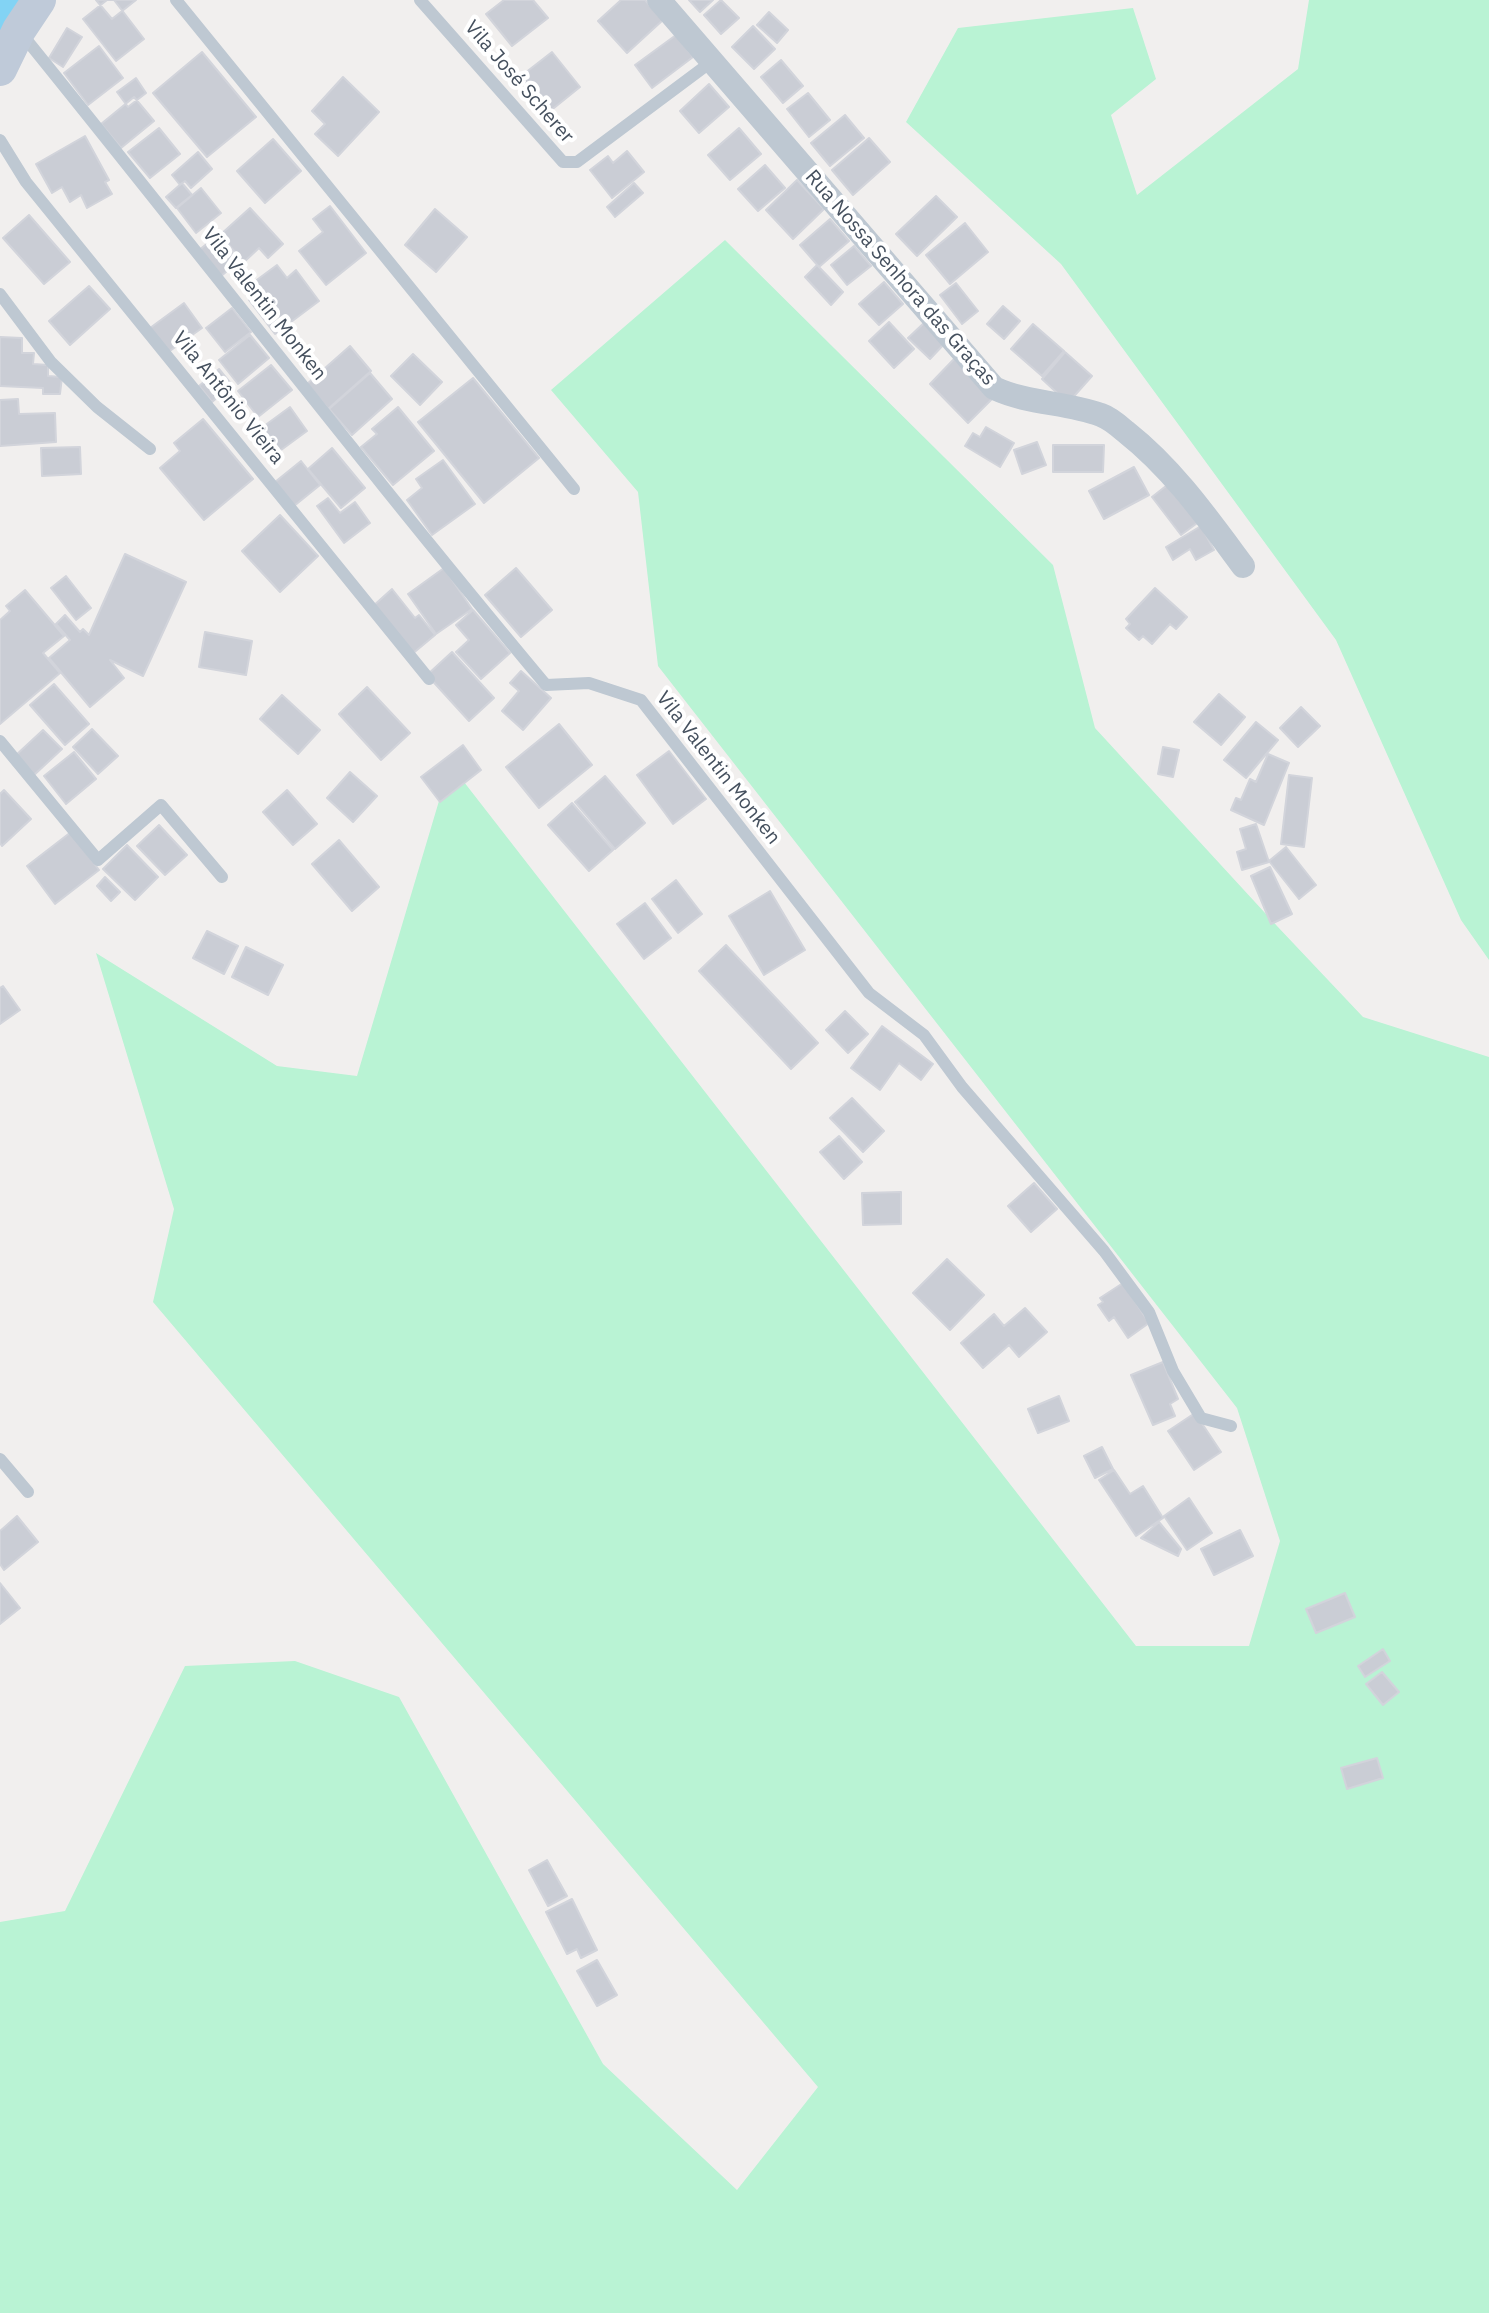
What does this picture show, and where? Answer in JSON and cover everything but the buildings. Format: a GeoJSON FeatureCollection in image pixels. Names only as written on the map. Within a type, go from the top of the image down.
{"type":"FeatureCollection","features":[{"type":"Feature","properties":{"kind":"street"},"geometry":{"type":"LineString","coordinates":[[0,69],[19,30],[39,0]]}},
{"type":"Feature","properties":{"kind":"street","name":"Rua Nossa Senhora das Graças"},"geometry":{"type":"LineString","coordinates":[[659,0],[994,388],[1014,398],[1103,415],[1146,447],[1197,504],[1243,566]]}},
{"type":"Feature","properties":{"kind":"lane"},"geometry":{"type":"LineString","coordinates":[[176,0],[574,489]]}},
{"type":"Feature","properties":{"kind":"lane","name":"Vila José Scherer"},"geometry":{"type":"LineString","coordinates":[[420,0],[563,162],[577,162],[711,62]]}},
{"type":"Feature","properties":{"kind":"lane","name":"Vila Valentin Monken"},"geometry":{"type":"LineString","coordinates":[[19,30],[218,276],[419,533],[546,685],[589,683],[641,700],[869,993],[924,1035],[962,1087],[1104,1251],[1149,1312],[1173,1371],[1201,1418],[1231,1426]]}},
{"type":"Feature","properties":{"kind":"lane","name":"Vila Antônio Vieira"},"geometry":{"type":"LineString","coordinates":[[0,140],[26,182],[429,679]]}},
{"type":"Feature","properties":{"kind":"lane"},"geometry":{"type":"LineString","coordinates":[[0,294],[51,362],[97,407],[150,449]]}},
{"type":"Feature","properties":{"kind":"lane"},"geometry":{"type":"LineString","coordinates":[[0,741],[98,860],[161,805],[222,877]]}},
{"type":"Feature","properties":{"kind":"lane"},"geometry":{"type":"LineString","coordinates":[[0,1459],[28,1492]]}},
{"type":"Feature","properties":{"kind":"green space"},"geometry":{"type":"Polygon","coordinates":[[[1309,0],[1489,0],[1489,960],[1461,920],[1336,640],[1061,264],[906,122],[958,28],[1133,8],[1156,79],[1111,115],[1137,195],[1298,69],[1309,0]]]}},
{"type":"Feature","properties":{"kind":"green space"},"geometry":{"type":"Polygon","coordinates":[[[725,240],[1053,565],[1095,728],[1277,926],[1363,1017],[1489,1057],[1489,2313],[0,2313],[0,1922],[65,1911],[185,1666],[295,1661],[399,1697],[603,2064],[737,2190],[818,2087],[153,1302],[174,1209],[96,953],[277,1066],[357,1076],[450,764],[1136,1646],[1249,1646],[1280,1541],[1237,1408],[658,666],[638,492],[551,390],[725,240]]]}},
{"type":"Feature","properties":{"kind":"waterway"},"geometry":{"type":"LineString","coordinates":[[0,14],[8,0]]}}]}
